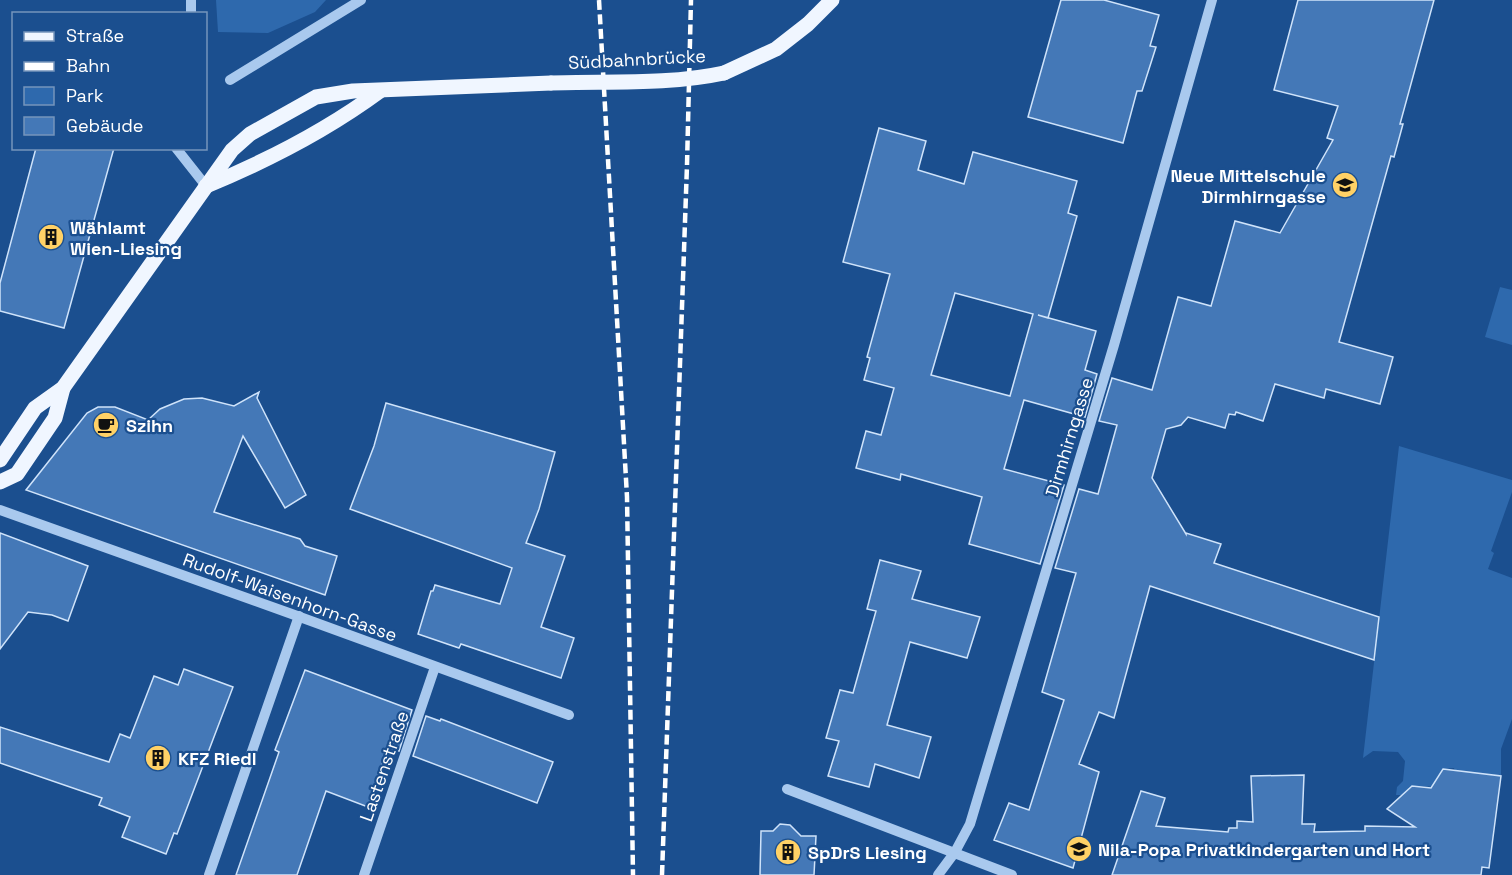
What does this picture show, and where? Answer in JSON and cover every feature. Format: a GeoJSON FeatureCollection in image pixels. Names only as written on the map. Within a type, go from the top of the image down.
{"type":"FeatureCollection","features":[{"type":"Feature","properties":{"kind":"main road","name":"Südbahnbrücke"},"geometry":{"type":"LineString","coordinates":[[63,388],[232,150],[250,134],[316,97],[353,91],[705,77],[724,73],[776,49],[808,24],[832,0]]}},
{"type":"Feature","properties":{"kind":"main road"},"geometry":{"type":"LineString","coordinates":[[206,186],[250,167],[328,125],[356,109],[380,91]]}},
{"type":"Feature","properties":{"kind":"main road"},"geometry":{"type":"LineString","coordinates":[[0,460],[35,408],[63,388]]}},
{"type":"Feature","properties":{"kind":"main road"},"geometry":{"type":"LineString","coordinates":[[0,482],[17,474],[55,418],[63,388]]}},
{"type":"Feature","properties":{"kind":"street"},"geometry":{"type":"LineString","coordinates":[[230,80],[361,0]]}},
{"type":"Feature","properties":{"kind":"street","name":"Dirmhirngasse"},"geometry":{"type":"LineString","coordinates":[[938,875],[955,852],[970,824],[1114,345],[1212,0]]}},
{"type":"Feature","properties":{"kind":"street"},"geometry":{"type":"LineString","coordinates":[[178,150],[206,186]]}},
{"type":"Feature","properties":{"kind":"street","name":"Rudolf-Waisenhorn-Gasse"},"geometry":{"type":"LineString","coordinates":[[0,510],[569,715]]}},
{"type":"Feature","properties":{"kind":"street"},"geometry":{"type":"LineString","coordinates":[[209,875],[299,616]]}},
{"type":"Feature","properties":{"kind":"street","name":"Lastenstraße"},"geometry":{"type":"LineString","coordinates":[[364,875],[435,667]]}},
{"type":"Feature","properties":{"kind":"street"},"geometry":{"type":"LineString","coordinates":[[787,789],[1012,875]]}},
{"type":"Feature","properties":{"kind":"green space"},"geometry":{"type":"Polygon","coordinates":[[[216,0],[326,0],[315,12],[268,33],[218,32],[216,0]]]}},
{"type":"Feature","properties":{"kind":"green space"},"geometry":{"type":"Polygon","coordinates":[[[1500,287],[1512,290],[1512,345],[1485,337],[1500,287]]]}},
{"type":"Feature","properties":{"kind":"green space"},"geometry":{"type":"Polygon","coordinates":[[[1399,446],[1512,480],[1512,492],[1491,551],[1494,553],[1488,569],[1512,578],[1512,719],[1501,749],[1501,776],[1455,771],[1454,768],[1444,769],[1440,787],[1414,786],[1406,791],[1405,795],[1396,795],[1397,787],[1403,781],[1405,761],[1398,752],[1373,751],[1363,758],[1399,446]]]}},
{"type":"Feature","properties":{"kind":"building","name":"Neue Mittelschule Dirmhirngasse"},"geometry":{"type":"Polygon","coordinates":[[[1061,0],[1104,0],[1159,15],[1150,46],[1156,47],[1142,91],[1137,91],[1123,143],[1028,117],[1061,0]]]}},
{"type":"Feature","properties":{"kind":"building"},"geometry":{"type":"Polygon","coordinates":[[[1298,0],[1434,0],[1400,124],[1403,124],[1394,157],[1391,156],[1339,342],[1393,357],[1380,404],[1326,389],[1324,398],[1275,384],[1263,421],[1236,412],[1235,415],[1229,414],[1225,428],[1188,417],[1181,425],[1166,429],[1152,478],[1186,534],[1221,544],[1214,563],[1379,617],[1374,660],[1150,586],[1114,718],[1099,712],[1079,764],[1099,772],[1073,868],[994,840],[1009,803],[1029,810],[1064,700],[1042,692],[1076,573],[1055,568],[1079,489],[1098,494],[1117,425],[1099,421],[1112,378],[1152,390],[1178,297],[1211,306],[1235,221],[1280,233],[1333,140],[1327,138],[1338,106],[1274,90],[1298,0]]]}},
{"type":"Feature","properties":{"kind":"building"},"geometry":{"type":"Polygon","coordinates":[[[879,128],[926,141],[918,170],[964,184],[973,152],[1077,181],[1068,213],[1077,216],[1048,318],[1096,331],[1085,370],[1097,374],[1085,417],[1024,400],[1004,469],[1064,485],[1040,564],[969,544],[982,497],[901,474],[900,480],[856,468],[866,431],[881,435],[894,388],[864,380],[870,358],[867,357],[890,274],[843,262],[879,128]],[[955,293],[931,375],[1010,396],[1033,314],[955,293]]]}},
{"type":"Feature","properties":{"kind":"building","name":"Wählamt Wien-Liesing"},"geometry":{"type":"Polygon","coordinates":[[[35,150],[113,150],[64,328],[0,311],[0,283],[35,150]]]}},
{"type":"Feature","properties":{"kind":"building"},"geometry":{"type":"Polygon","coordinates":[[[259,392],[257,398],[306,495],[285,508],[243,436],[214,512],[300,539],[305,546],[337,556],[325,595],[26,490],[87,413],[98,407],[115,407],[148,420],[160,409],[184,399],[202,398],[234,406],[259,392]]]}},
{"type":"Feature","properties":{"kind":"building"},"geometry":{"type":"Polygon","coordinates":[[[386,403],[555,452],[539,509],[526,543],[565,556],[541,627],[574,638],[561,678],[461,644],[459,648],[418,634],[431,591],[435,585],[500,604],[512,568],[350,509],[374,446],[386,403]]]}},
{"type":"Feature","properties":{"kind":"building"},"geometry":{"type":"Polygon","coordinates":[[[0,533],[88,566],[68,621],[52,615],[28,612],[0,649],[0,533]]]}},
{"type":"Feature","properties":{"kind":"building"},"geometry":{"type":"Polygon","coordinates":[[[880,560],[921,571],[912,599],[980,617],[967,658],[910,642],[887,725],[931,737],[919,778],[875,764],[869,787],[828,776],[839,741],[826,738],[840,690],[853,693],[876,611],[867,609],[880,560]]]}},
{"type":"Feature","properties":{"kind":"building","name":"KFZ Riedl"},"geometry":{"type":"Polygon","coordinates":[[[184,669],[233,687],[177,834],[174,833],[166,854],[122,837],[130,817],[99,805],[102,798],[0,763],[0,727],[109,762],[120,734],[130,738],[154,676],[178,685],[184,669]]]}},
{"type":"Feature","properties":{"kind":"building"},"geometry":{"type":"Polygon","coordinates":[[[305,670],[412,710],[399,751],[388,747],[368,807],[326,791],[297,875],[236,875],[279,752],[275,750],[305,670]]]}},
{"type":"Feature","properties":{"kind":"building"},"geometry":{"type":"Polygon","coordinates":[[[426,716],[440,721],[441,719],[553,762],[537,803],[413,756],[426,716]]]}},
{"type":"Feature","properties":{"kind":"building"},"geometry":{"type":"Polygon","coordinates":[[[1443,769],[1501,776],[1489,868],[1482,867],[1481,875],[1112,875],[1141,791],[1165,798],[1156,826],[1228,832],[1229,828],[1237,828],[1237,821],[1253,822],[1251,776],[1304,775],[1302,824],[1315,824],[1314,832],[1365,831],[1365,826],[1415,827],[1387,809],[1412,786],[1431,788],[1443,769]]]}},
{"type":"Feature","properties":{"kind":"building","name":"SpDrS Liesing"},"geometry":{"type":"Polygon","coordinates":[[[780,824],[790,825],[801,836],[816,836],[814,875],[760,875],[761,831],[773,831],[780,824]]]}},
{"type":"Feature","properties":{"kind":"railway"},"geometry":{"type":"LineString","coordinates":[[599,0],[627,497],[633,875]]}},
{"type":"Feature","properties":{"kind":"railway"},"geometry":{"type":"LineString","coordinates":[[662,875],[691,0]]}},
{"type":"Feature","properties":{"kind":"place","name":"Neue Mittelschule Dirmhirngasse"},"geometry":{"type":"Point","coordinates":[1345,185]}},
{"type":"Feature","properties":{"kind":"place","name":"Wählamt Wien-Liesing"},"geometry":{"type":"Point","coordinates":[51,237]}},
{"type":"Feature","properties":{"kind":"place","name":"Szihn"},"geometry":{"type":"Point","coordinates":[106,425]}},
{"type":"Feature","properties":{"kind":"place","name":"KFZ Riedl"},"geometry":{"type":"Point","coordinates":[158,758]}},
{"type":"Feature","properties":{"kind":"place","name":"Nila-Popa Privatkindergarten und Hort"},"geometry":{"type":"Point","coordinates":[1079,849]}},
{"type":"Feature","properties":{"kind":"place","name":"SpDrS Liesing"},"geometry":{"type":"Point","coordinates":[788,852]}}]}
